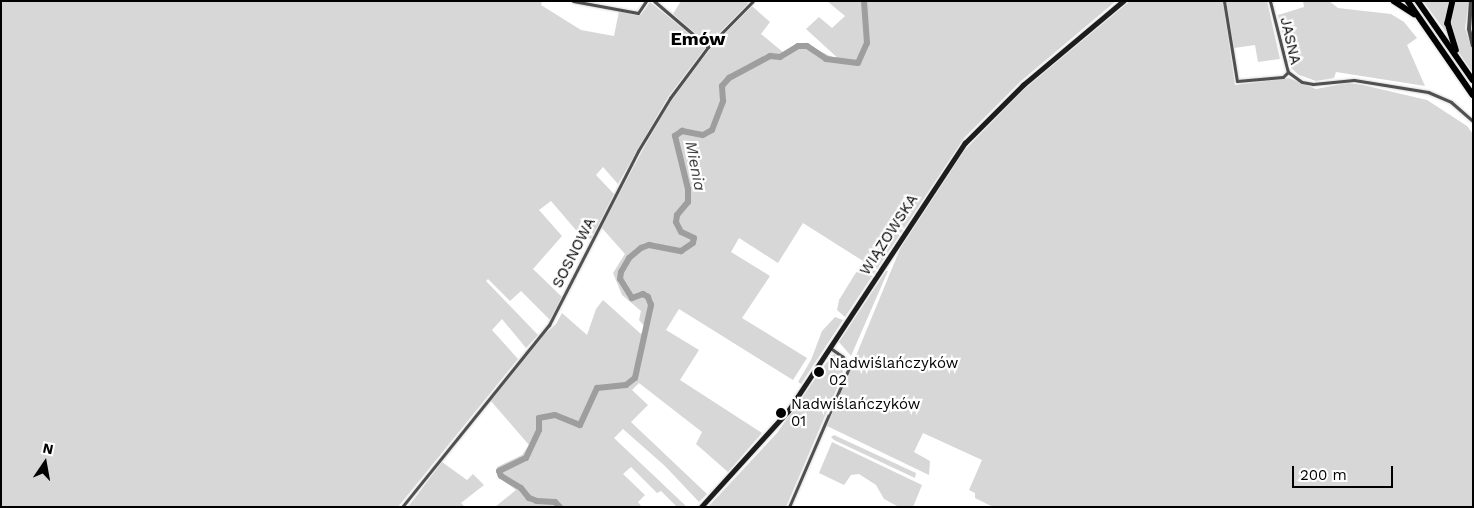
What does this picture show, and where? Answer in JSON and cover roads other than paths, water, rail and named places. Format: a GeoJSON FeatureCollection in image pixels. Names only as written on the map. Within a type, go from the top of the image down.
{"type":"FeatureCollection","features":[{"type":"Feature","properties":{"kind":"highway"},"geometry":{"type":"LineString","coordinates":[[1394,1],[1420,19]]}},
{"type":"Feature","properties":{"kind":"highway"},"geometry":{"type":"LineString","coordinates":[[1408,1],[1473,95]]}},
{"type":"Feature","properties":{"kind":"highway"},"geometry":{"type":"LineString","coordinates":[[1418,1],[1473,80]]}},
{"type":"Feature","properties":{"kind":"highway"},"geometry":{"type":"LineString","coordinates":[[1453,1],[1448,23],[1459,59]]}},
{"type":"Feature","properties":{"kind":"main road","name":"WIĄZOWSKA"},"geometry":{"type":"LineString","coordinates":[[701,507],[784,417],[969,139],[1023,85],[1123,1]]}},
{"type":"Feature","properties":{"kind":"street"},"geometry":{"type":"LineString","coordinates":[[573,1],[638,13],[646,1]]}},
{"type":"Feature","properties":{"kind":"street"},"geometry":{"type":"LineString","coordinates":[[654,1],[708,47]]}},
{"type":"Feature","properties":{"kind":"street","name":"SOSNOWA"},"geometry":{"type":"LineString","coordinates":[[402,507],[549,325],[638,151],[670,98],[708,47],[753,1]]}},
{"type":"Feature","properties":{"kind":"street","name":"JASNA"},"geometry":{"type":"LineString","coordinates":[[1224,1],[1237,81],[1283,77],[1288,72],[1270,1]]}},
{"type":"Feature","properties":{"kind":"street"},"geometry":{"type":"LineString","coordinates":[[1471,1],[1469,29],[1473,46]]}},
{"type":"Feature","properties":{"kind":"street"},"geometry":{"type":"LineString","coordinates":[[1288,72],[1302,82],[1313,84],[1354,80],[1428,92],[1451,102],[1473,121]]}},
{"type":"Feature","properties":{"kind":"street"},"geometry":{"type":"LineString","coordinates":[[789,507],[848,368],[843,357],[830,348]]}},
{"type":"Feature","properties":{"kind":"waterway","name":"Mienia"},"geometry":{"type":"LineString","coordinates":[[560,507],[555,502],[537,501],[529,498],[521,488],[501,476],[499,471],[526,458],[539,430],[539,418],[555,415],[580,425],[597,388],[626,385],[635,378],[651,305],[648,297],[643,294],[632,298],[620,279],[621,272],[629,258],[641,248],[649,245],[681,251],[693,243],[694,238],[681,232],[676,222],[677,215],[688,202],[688,189],[675,136],[682,131],[703,135],[712,130],[723,101],[722,86],[729,78],[770,56],[780,57],[798,46],[807,46],[826,59],[858,63],[867,43],[864,1]]}},
{"type":"Feature","properties":{"kind":"place","name":"Nadwiślańczyków 02"},"geometry":{"type":"Point","coordinates":[819,372]}},
{"type":"Feature","properties":{"kind":"place","name":"Nadwiślańczyków 01"},"geometry":{"type":"Point","coordinates":[781,413]}},
{"type":"Feature","properties":{"kind":"district","name":"Emów"},"geometry":{"type":"Point","coordinates":[698,39]}}]}
